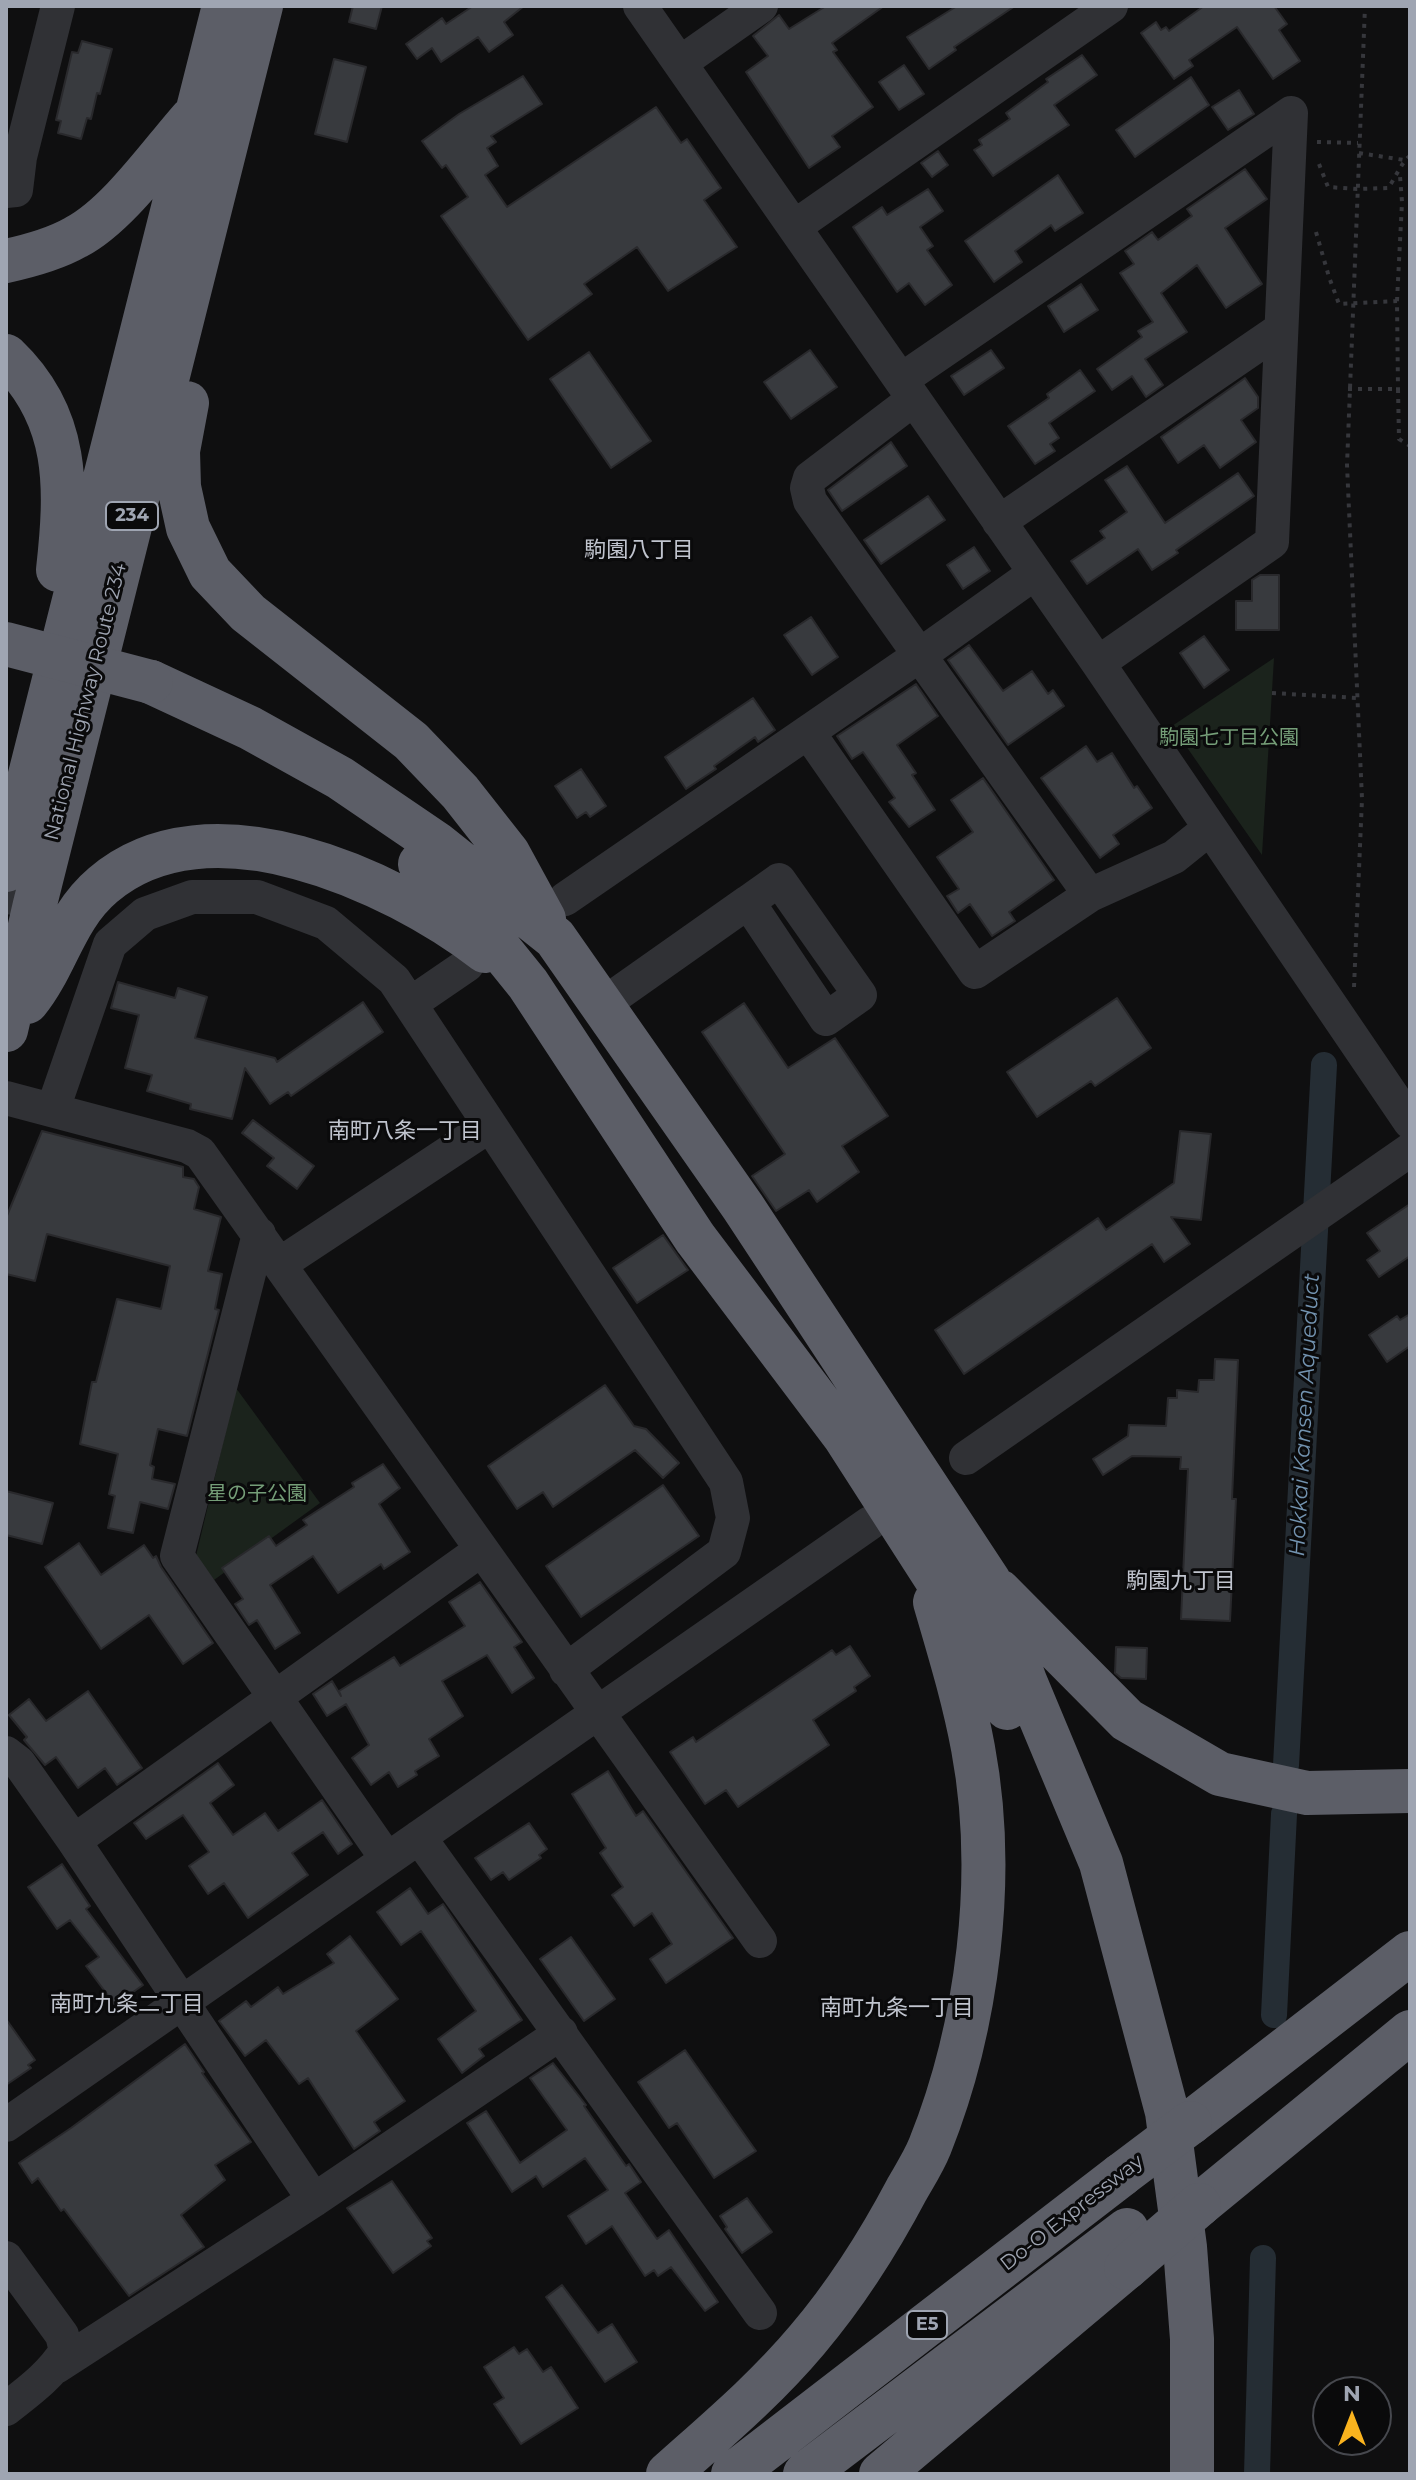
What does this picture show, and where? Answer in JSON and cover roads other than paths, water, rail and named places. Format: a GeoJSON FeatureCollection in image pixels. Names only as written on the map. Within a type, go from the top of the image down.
{"type":"FeatureCollection","features":[{"type":"Feature","properties":{"kind":"highway","name":"National Highway Route 234"},"geometry":{"type":"LineString","coordinates":[[6,870],[224,6]]}},
{"type":"Feature","properties":{"kind":"highway","name":"National Highway Route 234"},"geometry":{"type":"LineString","coordinates":[[7,1028],[20,900],[213,194],[261,6]]}},
{"type":"Feature","properties":{"kind":"highway"},"geometry":{"type":"LineString","coordinates":[[6,261],[77,237],[88,229],[120,203],[196,113]]}},
{"type":"Feature","properties":{"kind":"highway"},"geometry":{"type":"LineString","coordinates":[[213,194],[199,334],[178,451],[179,487],[188,528],[210,573],[248,613],[411,741],[460,792],[560,919],[602,1005],[743,1207],[989,1581],[1127,1720],[1220,1774],[1307,1793],[1410,1791]]}},
{"type":"Feature","properties":{"kind":"highway"},"geometry":{"type":"LineString","coordinates":[[6,356],[28,377],[48,412],[61,456],[65,497],[57,585],[54,672]]}},
{"type":"Feature","properties":{"kind":"highway"},"geometry":{"type":"LineString","coordinates":[[6,644],[250,728],[340,778],[437,844],[560,919]]}},
{"type":"Feature","properties":{"kind":"highway"},"geometry":{"type":"LineString","coordinates":[[6,671],[149,695],[373,827],[457,896],[528,984],[695,1238],[845,1437],[978,1644],[1040,1779],[1082,1888],[1111,1989],[1142,2118],[1161,2263],[1168,2388],[1165,2474]]}},
{"type":"Feature","properties":{"kind":"highway"},"geometry":{"type":"LineString","coordinates":[[7,1028],[39,987],[74,916],[104,885],[138,863],[177,850],[218,847],[261,851],[311,860],[359,878],[470,939],[528,984]]}},
{"type":"Feature","properties":{"kind":"highway"},"geometry":{"type":"LineString","coordinates":[[668,2474],[758,2395],[808,2339],[852,2281],[930,2148],[966,2032],[979,1950],[984,1854],[973,1750],[922,1558]]}},
{"type":"Feature","properties":{"kind":"highway"},"geometry":{"type":"LineString","coordinates":[[989,1581],[1025,1681],[1101,1863],[1167,2112],[1185,2247],[1192,2339],[1192,2474]]}},
{"type":"Feature","properties":{"kind":"highway","name":"Do-O Expressway"},"geometry":{"type":"LineString","coordinates":[[733,2474],[1410,1953]]}},
{"type":"Feature","properties":{"kind":"highway","name":"E5"},"geometry":{"type":"LineString","coordinates":[[805,2474],[1126,2249],[1410,2016]]}},
{"type":"Feature","properties":{"kind":"highway"},"geometry":{"type":"LineString","coordinates":[[1198,2191],[1410,2032]]}},
{"type":"Feature","properties":{"kind":"highway"},"geometry":{"type":"LineString","coordinates":[[881,2474],[1126,2249]]}},
{"type":"Feature","properties":{"kind":"street"},"geometry":{"type":"LineString","coordinates":[[6,191],[16,190],[13,155],[58,6]]}},
{"type":"Feature","properties":{"kind":"street"},"geometry":{"type":"LineString","coordinates":[[640,6],[1098,663],[1410,1122]]}},
{"type":"Feature","properties":{"kind":"street"},"geometry":{"type":"LineString","coordinates":[[680,63],[761,6]]}},
{"type":"Feature","properties":{"kind":"street"},"geometry":{"type":"LineString","coordinates":[[794,227],[1076,16],[1111,6]]}},
{"type":"Feature","properties":{"kind":"street"},"geometry":{"type":"LineString","coordinates":[[1090,895],[810,501],[807,488],[810,478],[907,390],[1291,113],[1272,542],[1098,663]]}},
{"type":"Feature","properties":{"kind":"street"},"geometry":{"type":"LineString","coordinates":[[999,522],[1281,329]]}},
{"type":"Feature","properties":{"kind":"street"},"geometry":{"type":"LineString","coordinates":[[560,919],[808,732],[1035,573]]}},
{"type":"Feature","properties":{"kind":"street"},"geometry":{"type":"LineString","coordinates":[[808,732],[975,972],[1090,895],[1174,857],[1210,828]]}},
{"type":"Feature","properties":{"kind":"street"},"geometry":{"type":"LineString","coordinates":[[53,1109],[110,944],[145,914],[192,897],[257,897],[326,923],[394,980],[726,1482],[733,1518],[724,1552],[566,1670]]}},
{"type":"Feature","properties":{"kind":"street"},"geometry":{"type":"LineString","coordinates":[[602,1005],[748,902]]}},
{"type":"Feature","properties":{"kind":"street"},"geometry":{"type":"LineString","coordinates":[[410,1004],[467,965]]}},
{"type":"Feature","properties":{"kind":"street"},"geometry":{"type":"LineString","coordinates":[[6,1098],[187,1146],[200,1153],[760,1941]]}},
{"type":"Feature","properties":{"kind":"street"},"geometry":{"type":"LineString","coordinates":[[280,1264],[489,1126]]}},
{"type":"Feature","properties":{"kind":"street"},"geometry":{"type":"LineString","coordinates":[[966,1458],[1410,1150]]}},
{"type":"Feature","properties":{"kind":"street"},"geometry":{"type":"LineString","coordinates":[[259,1234],[177,1556],[387,1859]]}},
{"type":"Feature","properties":{"kind":"street"},"geometry":{"type":"LineString","coordinates":[[6,2125],[870,1523]]}},
{"type":"Feature","properties":{"kind":"street"},"geometry":{"type":"LineString","coordinates":[[74,1841],[481,1550]]}},
{"type":"Feature","properties":{"kind":"street"},"geometry":{"type":"LineString","coordinates":[[6,1753],[19,1763],[74,1841],[314,2200]]}},
{"type":"Feature","properties":{"kind":"street"},"geometry":{"type":"LineString","coordinates":[[419,1837],[760,2313]]}},
{"type":"Feature","properties":{"kind":"street"},"geometry":{"type":"LineString","coordinates":[[6,2409],[56,2367],[314,2200],[561,2033]]}},
{"type":"Feature","properties":{"kind":"street"},"geometry":{"type":"LineString","coordinates":[[6,2258],[62,2335],[66,2351],[56,2367]]}},
{"type":"Feature","properties":{"kind":"waterway","name":"Hokkai Kansen Aqueduct"},"geometry":{"type":"LineString","coordinates":[[1286,1765],[1324,1065]]}},
{"type":"Feature","properties":{"kind":"waterway","name":"Hokkai Kansen Aqueduct"},"geometry":{"type":"LineString","coordinates":[[1274,2015],[1284,1814]]}},
{"type":"Feature","properties":{"kind":"waterway","name":"Hokkai Kansen Aqueduct"},"geometry":{"type":"LineString","coordinates":[[1257,2474],[1263,2258]]}},
{"type":"Feature","properties":{"kind":"district","name":"駒園八丁目"},"geometry":{"type":"Point","coordinates":[639,551]}},
{"type":"Feature","properties":{"kind":"district","name":"南町八条一丁目"},"geometry":{"type":"Point","coordinates":[405,1132]}},
{"type":"Feature","properties":{"kind":"district","name":"駒園九丁目"},"geometry":{"type":"Point","coordinates":[1181,1582]}},
{"type":"Feature","properties":{"kind":"district","name":"南町九条二丁目"},"geometry":{"type":"Point","coordinates":[127,2005]}},
{"type":"Feature","properties":{"kind":"district","name":"南町九条一丁目"},"geometry":{"type":"Point","coordinates":[897,2009]}},
{"type":"Feature","properties":{"kind":"park label","name":"駒園七丁目公園"},"geometry":{"type":"Point","coordinates":[1229,738]}},
{"type":"Feature","properties":{"kind":"park label","name":"星の子公園"},"geometry":{"type":"Point","coordinates":[257,1494]}}]}
